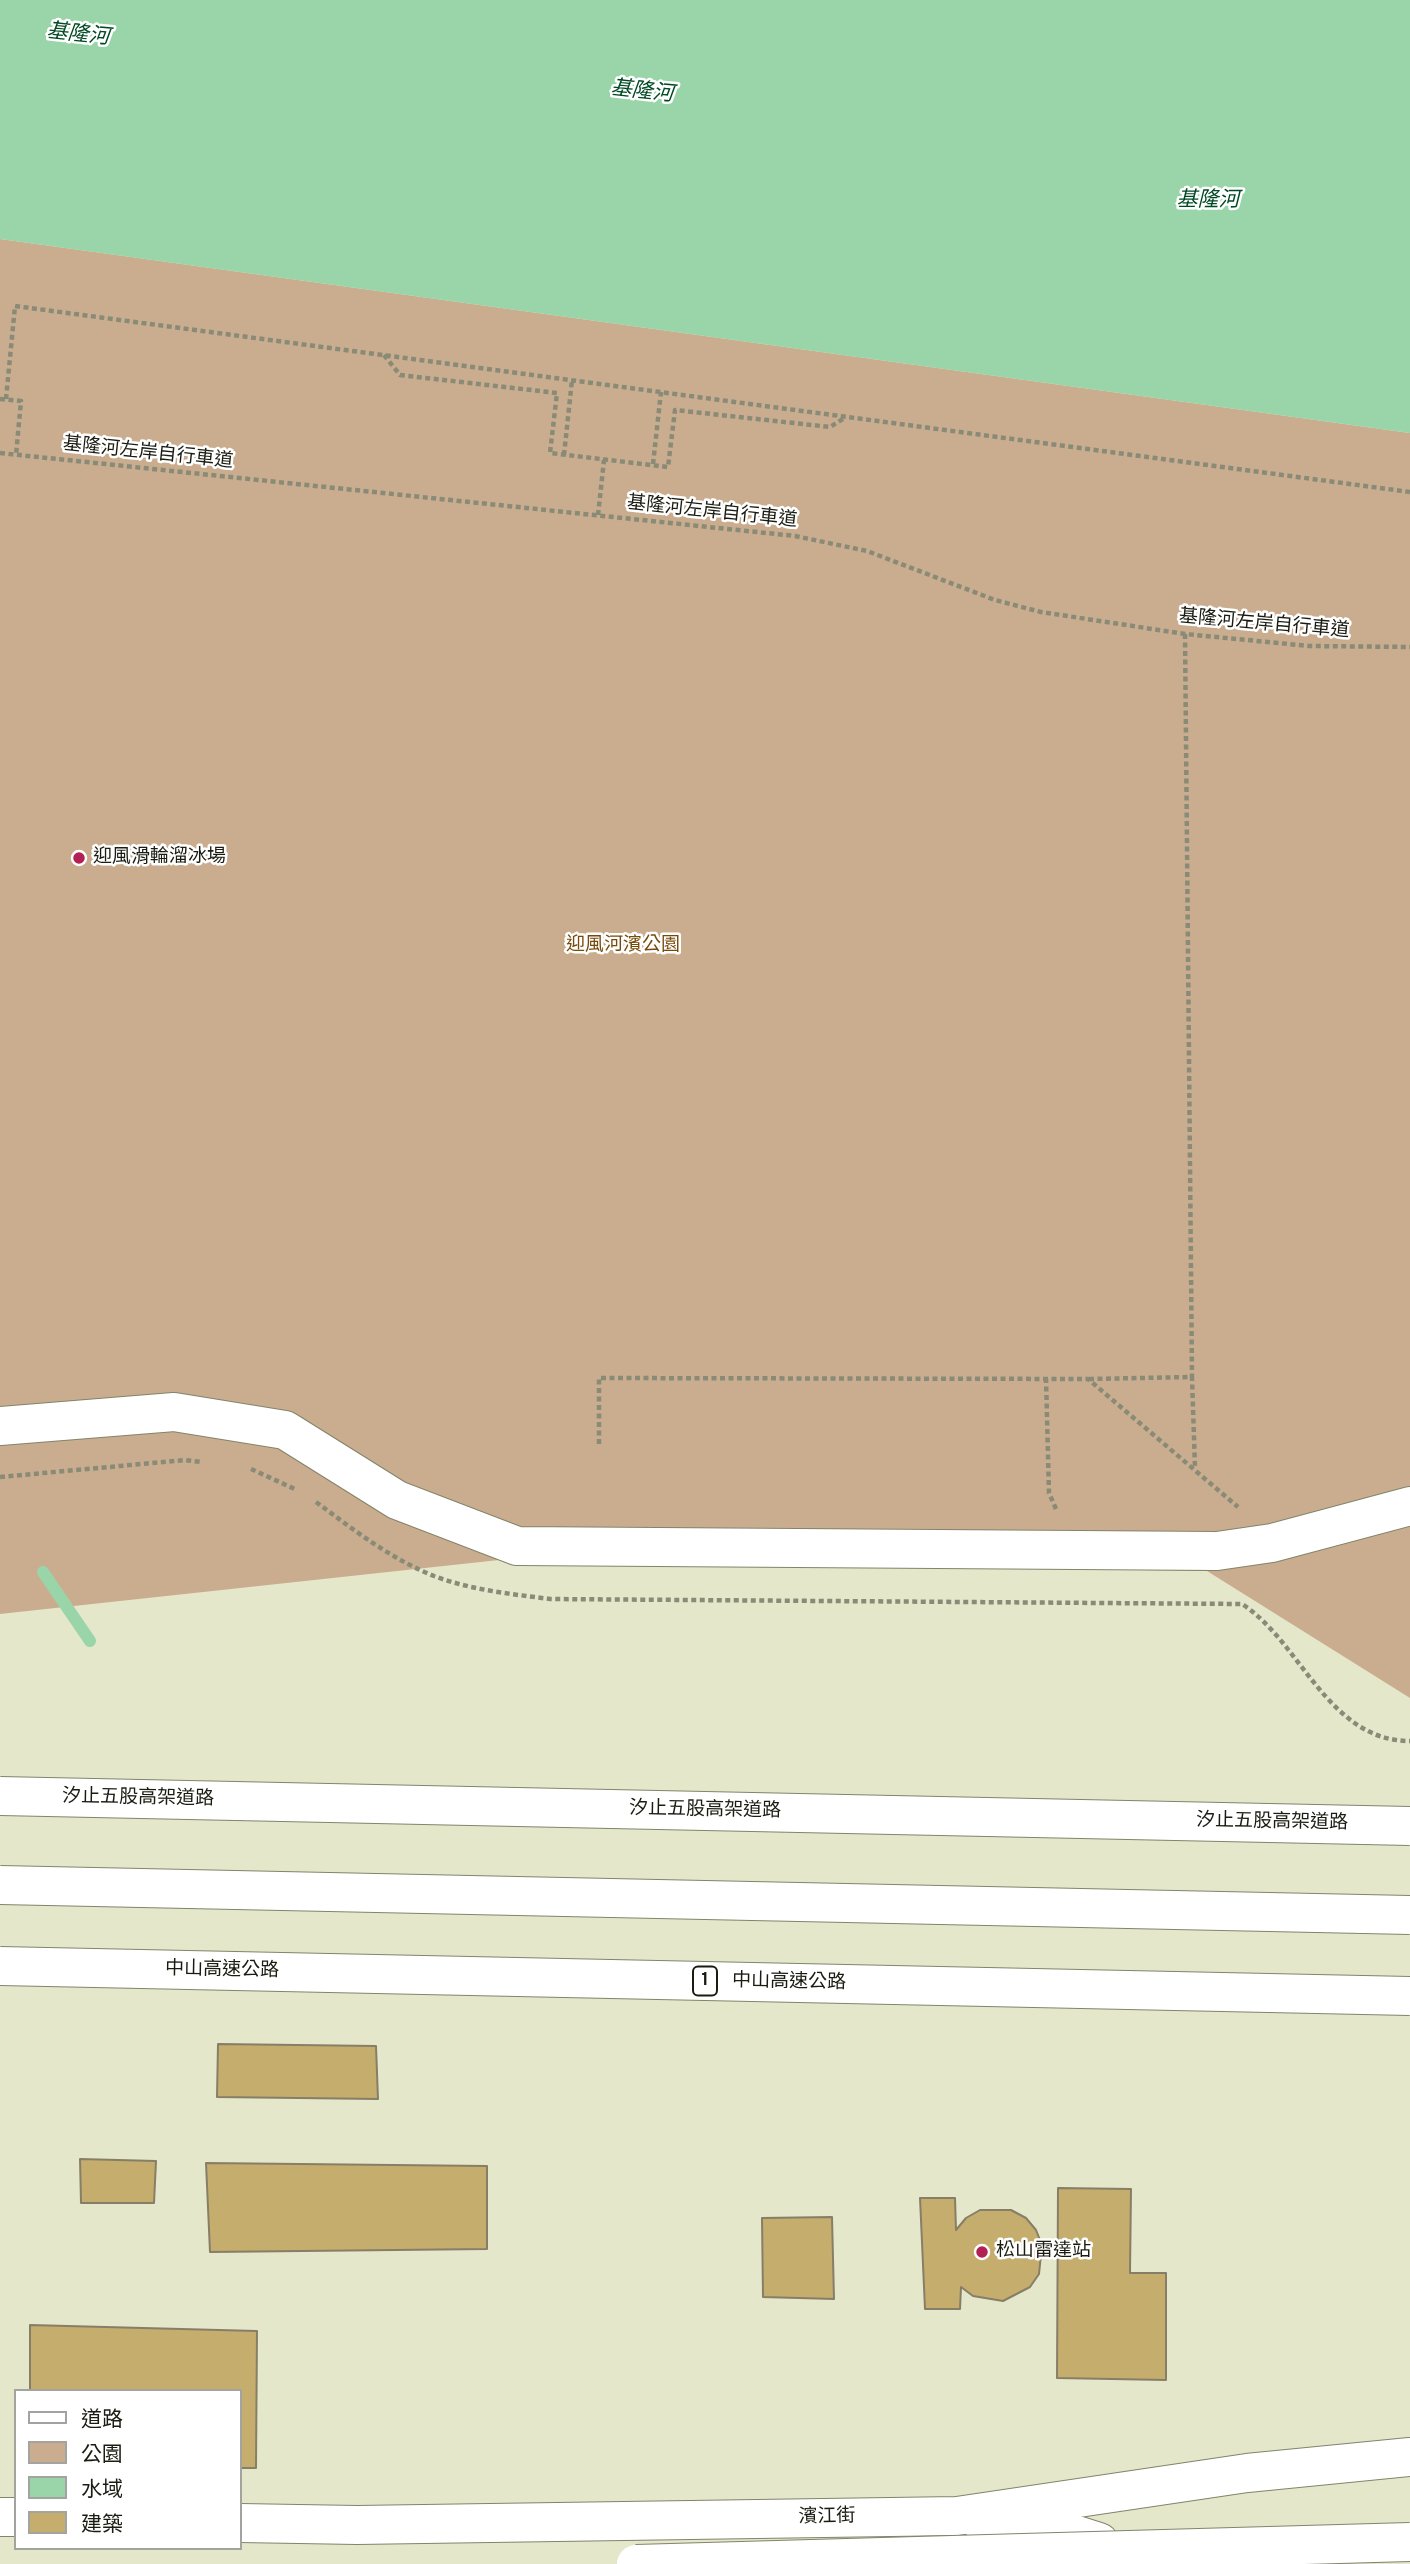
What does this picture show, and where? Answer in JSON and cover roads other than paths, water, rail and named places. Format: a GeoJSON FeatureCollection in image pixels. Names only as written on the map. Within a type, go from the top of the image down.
{"type":"FeatureCollection","features":[{"type":"Feature","properties":{"kind":"main road"},"geometry":{"type":"LineString","coordinates":[[0,1426],[174,1412],[285,1430],[397,1500],[517,1546],[1217,1551],[1272,1543],[1410,1506]]}},
{"type":"Feature","properties":{"kind":"main road","name":"汐止五股高架道路"},"geometry":{"type":"LineString","coordinates":[[0,1796],[1410,1826]]}},
{"type":"Feature","properties":{"kind":"main road"},"geometry":{"type":"LineString","coordinates":[[0,1885],[1410,1915]]}},
{"type":"Feature","properties":{"kind":"main road","name":"中山高速公路"},"geometry":{"type":"LineString","coordinates":[[0,1966],[1410,1996]]}},
{"type":"Feature","properties":{"kind":"main road","name":"濱江街"},"geometry":{"type":"LineString","coordinates":[[242,2523],[356,2525],[957,2516],[1247,2473],[1410,2457]]}},
{"type":"Feature","properties":{"kind":"main road"},"geometry":{"type":"LineString","coordinates":[[957,2516],[1052,2527],[1099,2542],[1106,2564]]}},
{"type":"Feature","properties":{"kind":"main road"},"geometry":{"type":"LineString","coordinates":[[636,2564],[1410,2542]]}},
{"type":"Feature","properties":{"kind":"water","name":"基隆河"},"geometry":{"type":"Polygon","coordinates":[[[0,0],[1410,0],[1410,433],[0,239],[0,0]]]}},
{"type":"Feature","properties":{"kind":"waterway"},"geometry":{"type":"LineString","coordinates":[[43,1572],[90,1641]]}},
{"type":"Feature","properties":{"kind":"place","name":"迎風滑輪溜冰場"},"geometry":{"type":"Point","coordinates":[79,858]}},
{"type":"Feature","properties":{"kind":"place","name":"松山雷達站"},"geometry":{"type":"Point","coordinates":[982,2252]}},
{"type":"Feature","properties":{"kind":"park label","name":"迎風河濱公園"},"geometry":{"type":"Point","coordinates":[623,946]}}]}
